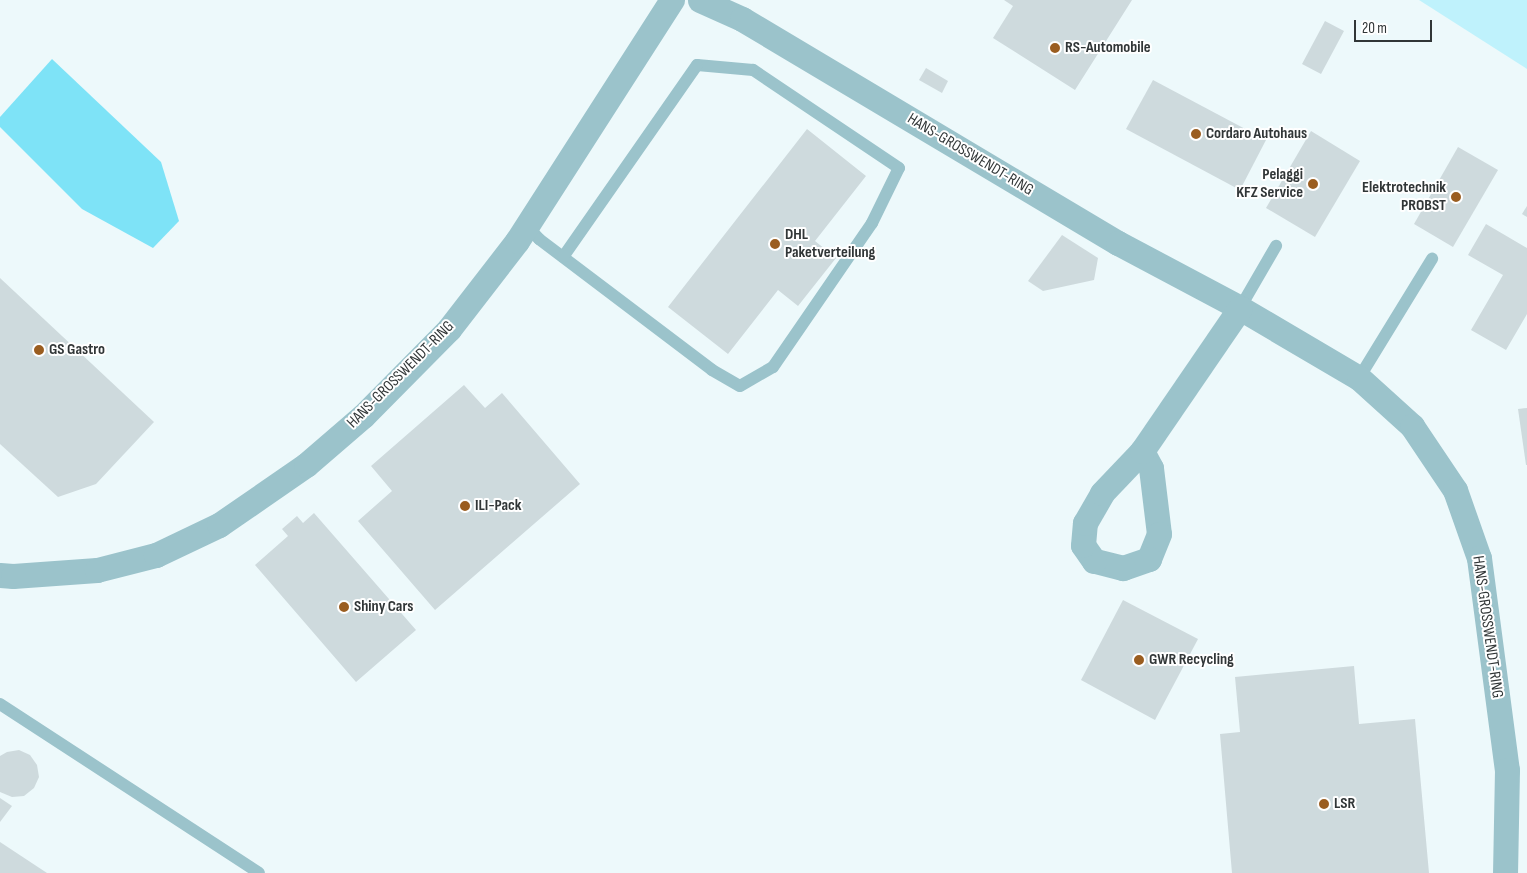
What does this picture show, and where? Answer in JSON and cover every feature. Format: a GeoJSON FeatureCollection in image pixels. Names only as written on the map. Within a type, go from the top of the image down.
{"type":"FeatureCollection","features":[{"type":"Feature","properties":{"kind":"street","name":"HANS-GROSSWENDT-RING"},"geometry":{"type":"LineString","coordinates":[[0,575],[13,576],[97,570],[156,555],[219,525],[306,465],[363,416],[449,329],[527,226],[672,0]]}},
{"type":"Feature","properties":{"kind":"street","name":"HANS-GROSSWENDT-RING"},"geometry":{"type":"LineString","coordinates":[[703,1],[742,19],[1118,243],[1240,308],[1359,378],[1412,426],[1455,490],[1478,558],[1507,770],[1505,873]]}},
{"type":"Feature","properties":{"kind":"street"},"geometry":{"type":"LineString","coordinates":[[1142,451],[1240,308]]}},
{"type":"Feature","properties":{"kind":"lane"},"geometry":{"type":"LineString","coordinates":[[527,226],[539,239],[712,370],[740,386],[773,367],[872,223],[899,168],[752,70],[697,65],[563,257]]}},
{"type":"Feature","properties":{"kind":"lane"},"geometry":{"type":"LineString","coordinates":[[1240,308],[1276,246]]}},
{"type":"Feature","properties":{"kind":"lane"},"geometry":{"type":"LineString","coordinates":[[1359,378],[1432,259]]}},
{"type":"Feature","properties":{"kind":"lane"},"geometry":{"type":"LineString","coordinates":[[0,704],[259,873]]}},
{"type":"Feature","properties":{"kind":"shaded area"},"geometry":{"type":"Polygon","coordinates":[[[1419,0],[1527,0],[1527,69],[1419,0]]]}},
{"type":"Feature","properties":{"kind":"water"},"geometry":{"type":"Polygon","coordinates":[[[52,59],[161,162],[179,221],[153,248],[82,209],[0,127],[0,117],[52,59]]]}},
{"type":"Feature","properties":{"kind":"building","name":"RS-Automobile"},"geometry":{"type":"Polygon","coordinates":[[[1004,0],[1132,0],[1075,90],[993,38],[1013,6],[1004,0]]]}},
{"type":"Feature","properties":{"kind":"building"},"geometry":{"type":"Polygon","coordinates":[[[1325,21],[1344,31],[1321,74],[1302,64],[1325,21]]]}},
{"type":"Feature","properties":{"kind":"building"},"geometry":{"type":"Polygon","coordinates":[[[926,68],[948,81],[942,93],[919,80],[926,68]]]}},
{"type":"Feature","properties":{"kind":"building","name":"Cordaro Autohaus"},"geometry":{"type":"Polygon","coordinates":[[[1153,80],[1266,140],[1240,190],[1126,129],[1153,80]]]}},
{"type":"Feature","properties":{"kind":"building"},"geometry":{"type":"Polygon","coordinates":[[[807,129],[866,176],[815,241],[836,258],[798,306],[778,290],[728,354],[668,307],[807,129]]]}},
{"type":"Feature","properties":{"kind":"building","name":"Pelaggi KFZ Service"},"geometry":{"type":"Polygon","coordinates":[[[1311,131],[1360,161],[1315,237],[1266,208],[1311,131]]]}},
{"type":"Feature","properties":{"kind":"building","name":"Elektrotechnik PROBST"},"geometry":{"type":"Polygon","coordinates":[[[1458,147],[1498,170],[1453,247],[1414,224],[1458,147]]]}},
{"type":"Feature","properties":{"kind":"building"},"geometry":{"type":"Polygon","coordinates":[[[1527,206],[1527,217],[1522,214],[1527,206]]]}},
{"type":"Feature","properties":{"kind":"building"},"geometry":{"type":"Polygon","coordinates":[[[1486,224],[1527,248],[1527,314],[1506,350],[1471,330],[1503,275],[1468,255],[1486,224]]]}},
{"type":"Feature","properties":{"kind":"building"},"geometry":{"type":"Polygon","coordinates":[[[1062,235],[1098,258],[1094,280],[1043,291],[1028,281],[1062,235]]]}},
{"type":"Feature","properties":{"kind":"building","name":"GS Gastro"},"geometry":{"type":"Polygon","coordinates":[[[0,278],[154,422],[96,484],[58,497],[0,444],[0,278]]]}},
{"type":"Feature","properties":{"kind":"building","name":"ILI-Pack"},"geometry":{"type":"Polygon","coordinates":[[[464,385],[485,408],[502,393],[580,484],[435,610],[358,521],[392,491],[371,466],[464,385]]]}},
{"type":"Feature","properties":{"kind":"building"},"geometry":{"type":"Polygon","coordinates":[[[1527,408],[1527,465],[1526,465],[1518,409],[1527,408]]]}},
{"type":"Feature","properties":{"kind":"building","name":"Shiny Cars"},"geometry":{"type":"Polygon","coordinates":[[[314,513],[416,630],[356,682],[255,565],[288,536],[282,529],[297,516],[303,523],[314,513]]]}},
{"type":"Feature","properties":{"kind":"building","name":"GWR Recycling"},"geometry":{"type":"Polygon","coordinates":[[[1123,600],[1198,639],[1155,720],[1081,680],[1123,600]]]}},
{"type":"Feature","properties":{"kind":"building","name":"LSR"},"geometry":{"type":"Polygon","coordinates":[[[1354,666],[1359,724],[1415,719],[1429,873],[1232,873],[1220,734],[1240,732],[1235,677],[1354,666]]]}},
{"type":"Feature","properties":{"kind":"building"},"geometry":{"type":"Polygon","coordinates":[[[19,750],[30,755],[37,765],[39,777],[34,788],[24,796],[12,797],[0,792],[0,756],[7,752],[19,750]]]}},
{"type":"Feature","properties":{"kind":"building"},"geometry":{"type":"Polygon","coordinates":[[[0,798],[12,806],[0,822],[0,798]]]}},
{"type":"Feature","properties":{"kind":"building"},"geometry":{"type":"Polygon","coordinates":[[[0,842],[47,873],[0,873],[0,842]]]}},
{"type":"Feature","properties":{"kind":"place","name":"RS-Automobile"},"geometry":{"type":"Point","coordinates":[1055,48]}},
{"type":"Feature","properties":{"kind":"place","name":"Cordaro Autohaus"},"geometry":{"type":"Point","coordinates":[1196,134]}},
{"type":"Feature","properties":{"kind":"place","name":"Pelaggi KFZ Service"},"geometry":{"type":"Point","coordinates":[1313,184]}},
{"type":"Feature","properties":{"kind":"place","name":"Elektrotechnik PROBST"},"geometry":{"type":"Point","coordinates":[1456,197]}},
{"type":"Feature","properties":{"kind":"place","name":"DHL Paketverteilung"},"geometry":{"type":"Point","coordinates":[775,244]}},
{"type":"Feature","properties":{"kind":"place","name":"GS Gastro"},"geometry":{"type":"Point","coordinates":[39,350]}},
{"type":"Feature","properties":{"kind":"place","name":"ILI-Pack"},"geometry":{"type":"Point","coordinates":[465,506]}},
{"type":"Feature","properties":{"kind":"place","name":"Shiny Cars"},"geometry":{"type":"Point","coordinates":[344,607]}},
{"type":"Feature","properties":{"kind":"place","name":"GWR Recycling"},"geometry":{"type":"Point","coordinates":[1139,660]}},
{"type":"Feature","properties":{"kind":"place","name":"LSR"},"geometry":{"type":"Point","coordinates":[1324,804]}}]}
